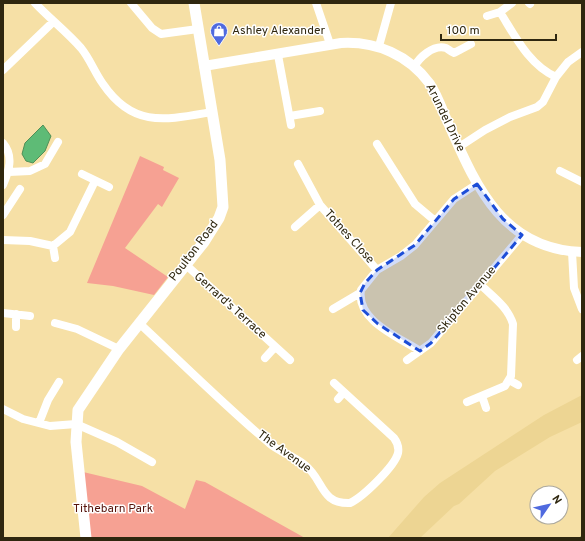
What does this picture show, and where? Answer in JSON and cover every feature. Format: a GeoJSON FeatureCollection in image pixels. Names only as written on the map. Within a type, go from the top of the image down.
{"type":"FeatureCollection","features":[{"type":"Feature","properties":{"kind":"main road","name":"Poulton Road"},"geometry":{"type":"LineString","coordinates":[[86,538],[76,442],[76,424],[80,406],[119,349],[208,236],[219,218],[223,207],[220,160],[194,3]]}},
{"type":"Feature","properties":{"kind":"street"},"geometry":{"type":"LineString","coordinates":[[35,3],[81,48],[108,91],[116,102],[126,110],[150,118],[181,118],[212,112]]}},
{"type":"Feature","properties":{"kind":"street"},"geometry":{"type":"LineString","coordinates":[[131,3],[152,28],[161,34],[198,29]]}},
{"type":"Feature","properties":{"kind":"street"},"geometry":{"type":"LineString","coordinates":[[316,3],[330,44]]}},
{"type":"Feature","properties":{"kind":"street"},"geometry":{"type":"LineString","coordinates":[[379,46],[391,3]]}},
{"type":"Feature","properties":{"kind":"street"},"geometry":{"type":"LineString","coordinates":[[487,16],[500,12],[512,3]]}},
{"type":"Feature","properties":{"kind":"street"},"geometry":{"type":"LineString","coordinates":[[500,12],[526,51],[541,69],[556,77]]}},
{"type":"Feature","properties":{"kind":"street"},"geometry":{"type":"LineString","coordinates":[[3,70],[53,22]]}},
{"type":"Feature","properties":{"kind":"street","name":"Arundel Drive"},"geometry":{"type":"LineString","coordinates":[[204,66],[278,55],[330,44],[353,42],[379,46],[403,58],[431,85],[476,184],[502,219],[522,235],[555,249],[577,252]]}},
{"type":"Feature","properties":{"kind":"street"},"geometry":{"type":"LineString","coordinates":[[414,67],[418,59],[438,48],[446,48],[454,53],[472,44]]}},
{"type":"Feature","properties":{"kind":"street"},"geometry":{"type":"LineString","coordinates":[[459,147],[485,130],[510,117],[537,107],[543,102],[556,77],[568,62],[582,52]]}},
{"type":"Feature","properties":{"kind":"street"},"geometry":{"type":"LineString","coordinates":[[278,55],[291,125]]}},
{"type":"Feature","properties":{"kind":"street"},"geometry":{"type":"LineString","coordinates":[[290,116],[320,111]]}},
{"type":"Feature","properties":{"kind":"street"},"geometry":{"type":"LineString","coordinates":[[9,172],[30,171],[45,164],[58,142]]}},
{"type":"Feature","properties":{"kind":"street"},"geometry":{"type":"LineString","coordinates":[[3,143],[7,148],[10,164],[9,172],[3,185]]}},
{"type":"Feature","properties":{"kind":"street"},"geometry":{"type":"LineString","coordinates":[[376,144],[381,161],[415,204],[434,220]]}},
{"type":"Feature","properties":{"kind":"street","name":"Totnes Close"},"geometry":{"type":"LineString","coordinates":[[298,164],[320,205],[377,270]]}},
{"type":"Feature","properties":{"kind":"street"},"geometry":{"type":"LineString","coordinates":[[560,170],[582,182]]}},
{"type":"Feature","properties":{"kind":"street"},"geometry":{"type":"LineString","coordinates":[[82,174],[110,187]]}},
{"type":"Feature","properties":{"kind":"street"},"geometry":{"type":"LineString","coordinates":[[52,246],[70,232],[96,181]]}},
{"type":"Feature","properties":{"kind":"street"},"geometry":{"type":"LineString","coordinates":[[298,183],[307,182]]}},
{"type":"Feature","properties":{"kind":"street"},"geometry":{"type":"LineString","coordinates":[[333,309],[360,293],[365,283],[377,270],[401,256],[415,245],[423,237],[434,220],[454,199],[476,184]]}},
{"type":"Feature","properties":{"kind":"street"},"geometry":{"type":"LineString","coordinates":[[3,214],[20,189]]}},
{"type":"Feature","properties":{"kind":"street","name":"Totnes Close"},"geometry":{"type":"LineString","coordinates":[[294,227],[320,205]]}},
{"type":"Feature","properties":{"kind":"street","name":"Skipton Avenue"},"geometry":{"type":"LineString","coordinates":[[406,360],[431,343],[522,235]]}},
{"type":"Feature","properties":{"kind":"street"},"geometry":{"type":"LineString","coordinates":[[3,240],[30,241],[52,246]]}},
{"type":"Feature","properties":{"kind":"street"},"geometry":{"type":"LineString","coordinates":[[52,246],[55,258]]}},
{"type":"Feature","properties":{"kind":"street"},"geometry":{"type":"LineString","coordinates":[[577,252],[574,288],[582,309]]}},
{"type":"Feature","properties":{"kind":"street","name":"Gerrard's Terrace"},"geometry":{"type":"LineString","coordinates":[[185,264],[290,360]]}},
{"type":"Feature","properties":{"kind":"street"},"geometry":{"type":"LineString","coordinates":[[467,402],[505,386],[511,376],[513,356],[513,324],[506,309],[481,285]]}},
{"type":"Feature","properties":{"kind":"street"},"geometry":{"type":"LineString","coordinates":[[360,293],[362,306],[372,319],[420,351]]}},
{"type":"Feature","properties":{"kind":"street"},"geometry":{"type":"LineString","coordinates":[[3,313],[30,316]]}},
{"type":"Feature","properties":{"kind":"street"},"geometry":{"type":"LineString","coordinates":[[16,314],[16,327]]}},
{"type":"Feature","properties":{"kind":"street"},"geometry":{"type":"LineString","coordinates":[[55,323],[77,329],[119,349]]}},
{"type":"Feature","properties":{"kind":"street","name":"The Avenue"},"geometry":{"type":"LineString","coordinates":[[139,323],[270,444],[304,464],[319,480],[327,496],[338,502],[350,503],[386,471],[398,454],[398,450],[394,438],[334,383]]}},
{"type":"Feature","properties":{"kind":"street","name":"Gerrard's Terrace"},"geometry":{"type":"LineString","coordinates":[[266,358],[275,347]]}},
{"type":"Feature","properties":{"kind":"street"},"geometry":{"type":"LineString","coordinates":[[509,380],[518,385]]}},
{"type":"Feature","properties":{"kind":"street"},"geometry":{"type":"LineString","coordinates":[[39,423],[48,400],[59,382]]}},
{"type":"Feature","properties":{"kind":"street"},"geometry":{"type":"LineString","coordinates":[[338,399],[344,392]]}},
{"type":"Feature","properties":{"kind":"street"},"geometry":{"type":"LineString","coordinates":[[482,396],[486,408]]}},
{"type":"Feature","properties":{"kind":"street"},"geometry":{"type":"LineString","coordinates":[[3,409],[22,419],[50,426],[76,424],[117,442],[152,462]]}},
{"type":"Feature","properties":{"kind":"highlighted area"},"geometry":{"type":"Polygon","coordinates":[[[477,184],[503,219],[522,235],[431,343],[420,351],[378,324],[363,310],[360,293],[365,283],[377,270],[415,245],[454,199],[477,184]]]}},
{"type":"Feature","properties":{"kind":"shaded area"},"geometry":{"type":"Polygon","coordinates":[[[43,125],[51,136],[45,151],[33,163],[26,161],[22,154],[25,143],[43,125]]]}},
{"type":"Feature","properties":{"kind":"shaded area"},"geometry":{"type":"Polygon","coordinates":[[[582,395],[582,422],[550,437],[495,471],[459,504],[454,506],[420,538],[388,538],[424,497],[440,483],[544,415],[582,395]]]}},
{"type":"Feature","properties":{"kind":"green space"},"geometry":{"type":"Polygon","coordinates":[[[140,156],[164,167],[163,170],[179,178],[162,207],[158,204],[125,248],[168,277],[154,295],[113,286],[87,283],[140,156]]]}},
{"type":"Feature","properties":{"kind":"green space","name":"Tithebarn Park"},"geometry":{"type":"Polygon","coordinates":[[[79,471],[142,486],[185,509],[196,480],[205,482],[305,538],[86,538],[79,471]]]}},
{"type":"Feature","properties":{"kind":"place","name":"Ashley Alexander"},"geometry":{"type":"Point","coordinates":[219,46]}}]}
